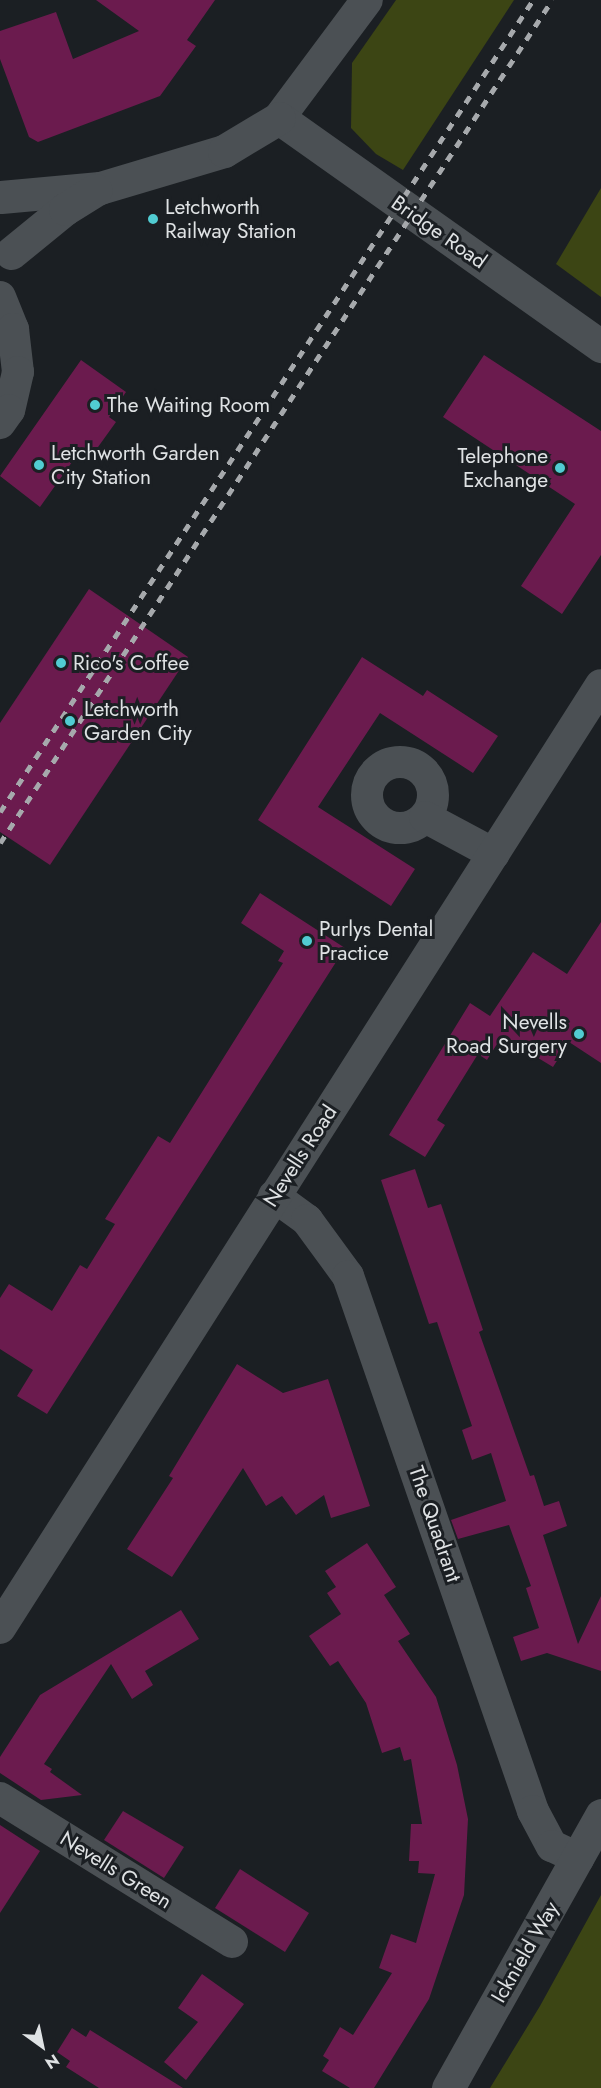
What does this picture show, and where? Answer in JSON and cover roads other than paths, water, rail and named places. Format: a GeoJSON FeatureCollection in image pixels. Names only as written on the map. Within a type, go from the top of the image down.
{"type":"FeatureCollection","features":[{"type":"Feature","properties":{"kind":"street"},"geometry":{"type":"LineString","coordinates":[[5,259],[65,209],[100,188],[243,142],[279,118],[367,0]]}},
{"type":"Feature","properties":{"kind":"street","name":"Bridge Road"},"geometry":{"type":"LineString","coordinates":[[279,118],[601,346]]}},
{"type":"Feature","properties":{"kind":"street"},"geometry":{"type":"LineString","coordinates":[[5,259],[16,224],[1,196],[100,188]]}},
{"type":"Feature","properties":{"kind":"street"},"geometry":{"type":"LineString","coordinates":[[0,297],[12,329],[18,372],[9,410],[0,423]]}},
{"type":"Feature","properties":{"kind":"street","name":"Nevells Road"},"geometry":{"type":"LineString","coordinates":[[0,1628],[601,685]]}},
{"type":"Feature","properties":{"kind":"street"},"geometry":{"type":"LineString","coordinates":[[424,817],[494,854]]}},
{"type":"Feature","properties":{"kind":"street","name":"The Quadrant"},"geometry":{"type":"LineString","coordinates":[[274,1196],[307,1220],[348,1276],[533,1811],[552,1845],[578,1858]]}},
{"type":"Feature","properties":{"kind":"street","name":"Nevells Green"},"geometry":{"type":"LineString","coordinates":[[0,1798],[232,1942]]}},
{"type":"Feature","properties":{"kind":"street","name":"Icknield Way"},"geometry":{"type":"LineString","coordinates":[[448,2088],[601,1815]]}},
{"type":"Feature","properties":{"kind":"railway"},"geometry":{"type":"LineString","coordinates":[[0,812],[533,0]]}},
{"type":"Feature","properties":{"kind":"railway"},"geometry":{"type":"LineString","coordinates":[[0,843],[552,0]]}},
{"type":"Feature","properties":{"kind":"place","name":"Letchworth Railway Station"},"geometry":{"type":"Point","coordinates":[153,219]}},
{"type":"Feature","properties":{"kind":"place","name":"The Waiting Room"},"geometry":{"type":"Point","coordinates":[95,405]}},
{"type":"Feature","properties":{"kind":"place","name":"Letchworth Garden City Station"},"geometry":{"type":"Point","coordinates":[39,465]}},
{"type":"Feature","properties":{"kind":"place","name":"Telephone Exchange"},"geometry":{"type":"Point","coordinates":[560,468]}},
{"type":"Feature","properties":{"kind":"place","name":"Rico's Coffee"},"geometry":{"type":"Point","coordinates":[61,663]}},
{"type":"Feature","properties":{"kind":"place","name":"Letchworth Garden City"},"geometry":{"type":"Point","coordinates":[70,721]}},
{"type":"Feature","properties":{"kind":"place","name":"Purlys Dental Practice"},"geometry":{"type":"Point","coordinates":[307,941]}},
{"type":"Feature","properties":{"kind":"place","name":"Nevells Road Surgery"},"geometry":{"type":"Point","coordinates":[579,1034]}}]}
